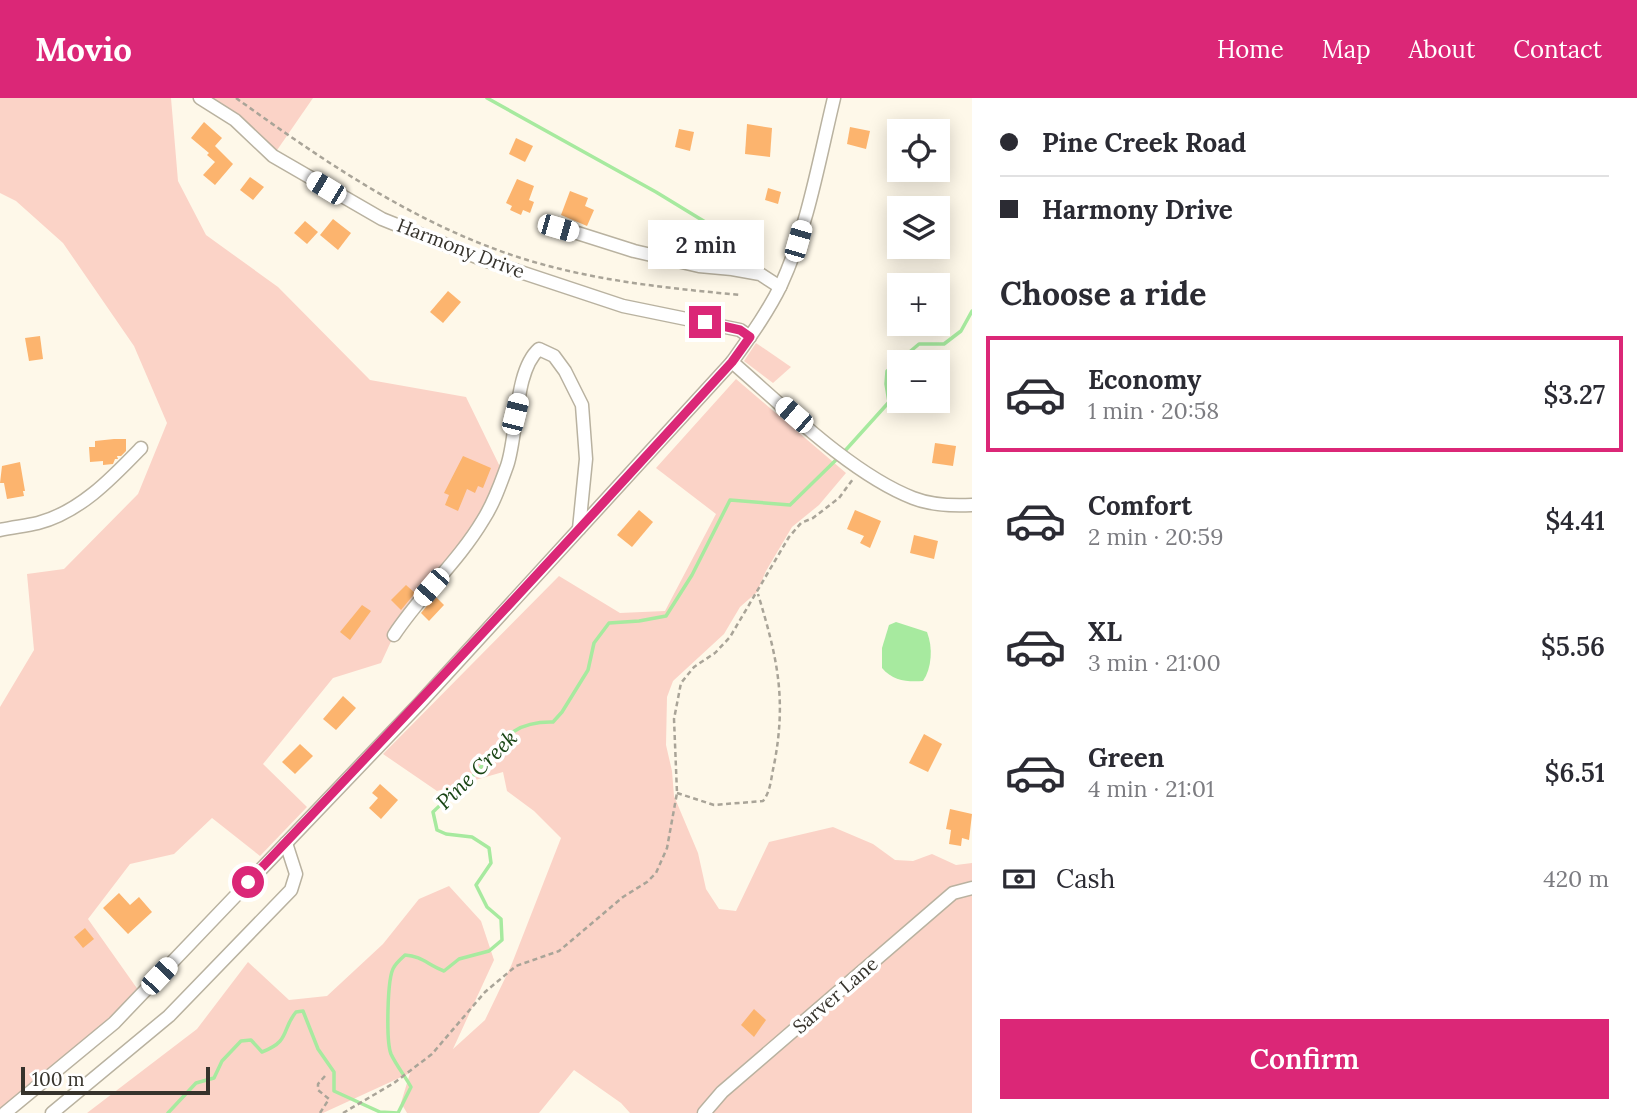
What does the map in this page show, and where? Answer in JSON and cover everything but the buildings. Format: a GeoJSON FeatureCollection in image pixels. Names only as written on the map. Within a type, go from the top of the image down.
{"type":"FeatureCollection","features":[{"type":"Feature","properties":{"kind":"street","name":"Harmony Drive"},"geometry":{"type":"LineString","coordinates":[[200,98],[235,120],[273,156],[382,219],[484,260],[623,306],[740,330],[750,337]]}},
{"type":"Feature","properties":{"kind":"street"},"geometry":{"type":"LineString","coordinates":[[5,1113],[114,1023],[579,530],[732,362],[780,287],[798,241],[834,98]]}},
{"type":"Feature","properties":{"kind":"street"},"geometry":{"type":"LineString","coordinates":[[552,225],[634,251],[686,263],[760,274],[780,287]]}},
{"type":"Feature","properties":{"kind":"street"},"geometry":{"type":"LineString","coordinates":[[394,635],[408,614],[466,546],[498,492],[512,452],[515,414],[530,357],[539,349],[554,356],[582,405],[586,459],[579,530]]}},
{"type":"Feature","properties":{"kind":"street"},"geometry":{"type":"LineString","coordinates":[[732,362],[814,433],[877,481],[915,498],[943,505],[972,505]]}},
{"type":"Feature","properties":{"kind":"street"},"geometry":{"type":"LineString","coordinates":[[0,530],[41,522],[78,505],[110,480],[141,448]]}},
{"type":"Feature","properties":{"kind":"street"},"geometry":{"type":"LineString","coordinates":[[52,1113],[169,1016],[291,890],[296,873],[286,843]]}},
{"type":"Feature","properties":{"kind":"street","name":"Sarver Lane"},"geometry":{"type":"LineString","coordinates":[[704,1113],[722,1092],[953,893],[972,888]]}},
{"type":"Feature","properties":{"kind":"path"},"geometry":{"type":"LineString","coordinates":[[236,98],[390,200],[446,230],[523,259],[588,275],[660,288],[740,295]]}},
{"type":"Feature","properties":{"kind":"path"},"geometry":{"type":"LineString","coordinates":[[343,1113],[385,1089],[432,1054],[478,999],[516,966],[559,951],[656,873],[667,848],[677,793],[674,719],[681,683],[694,667],[715,653],[730,636],[789,537],[801,523],[813,518],[839,498],[861,468]]}},
{"type":"Feature","properties":{"kind":"path"},"geometry":{"type":"LineString","coordinates":[[677,793],[714,805],[763,801],[768,795],[776,754],[781,699],[778,670],[757,592]]}},
{"type":"Feature","properties":{"kind":"path"},"geometry":{"type":"LineString","coordinates":[[320,1113],[330,1100],[318,1090],[318,1084],[325,1076]]}},
{"type":"Feature","properties":{"kind":"shaded area"},"geometry":{"type":"Polygon","coordinates":[[[0,98],[171,98],[178,181],[206,235],[278,287],[370,380],[466,397],[504,475],[498,492],[394,635],[381,663],[333,678],[263,764],[307,807],[260,856],[212,818],[174,854],[130,864],[88,919],[141,994],[0,1113],[0,707],[34,650],[27,574],[64,569],[138,494],[167,423],[134,346],[63,243],[16,201],[0,193],[0,98]]]}},
{"type":"Feature","properties":{"kind":"shaded area"},"geometry":{"type":"Polygon","coordinates":[[[200,98],[313,98],[273,156],[200,98]]]}},
{"type":"Feature","properties":{"kind":"shaded area"},"geometry":{"type":"Polygon","coordinates":[[[756,343],[791,367],[773,383],[744,361],[756,343]]]}},
{"type":"Feature","properties":{"kind":"shaded area"},"geometry":{"type":"Polygon","coordinates":[[[736,379],[846,473],[819,505],[792,527],[757,592],[740,607],[724,634],[673,681],[667,697],[666,745],[674,796],[698,853],[706,889],[719,909],[736,911],[769,842],[833,827],[873,844],[895,860],[913,861],[932,854],[956,865],[972,863],[972,1113],[630,1113],[621,1103],[574,1070],[539,1113],[407,1113],[401,1103],[410,1073],[323,1113],[87,1113],[197,1029],[248,962],[289,1000],[327,996],[383,944],[419,899],[449,886],[481,921],[494,960],[453,1049],[485,1020],[511,966],[561,838],[534,811],[507,791],[503,772],[437,791],[383,754],[559,576],[620,613],[665,611],[716,514],[656,468],[736,379]]]}},
{"type":"Feature","properties":{"kind":"shaded area"},"geometry":{"type":"Polygon","coordinates":[[[896,622],[927,632],[931,657],[923,681],[901,680],[882,668],[882,648],[889,625],[896,622]]]}},
{"type":"Feature","properties":{"kind":"waterway"},"geometry":{"type":"LineString","coordinates":[[487,98],[656,192],[720,231]]}},
{"type":"Feature","properties":{"kind":"waterway","name":"Pine Creek"},"geometry":{"type":"LineString","coordinates":[[843,453],[889,402],[887,371],[919,344],[944,344],[961,331],[972,311]]}},
{"type":"Feature","properties":{"kind":"waterway","name":"Pine Creek"},"geometry":{"type":"LineString","coordinates":[[168,1113],[196,1083],[214,1078],[222,1061],[241,1041],[251,1040],[262,1052],[271,1048],[282,1039],[296,1012],[303,1011],[318,1049],[334,1072],[334,1091],[380,1112],[398,1113],[411,1087],[389,1047],[389,995],[394,967],[405,955],[421,959],[444,971],[459,959],[489,951],[502,940],[501,919],[487,907],[476,885],[491,863],[489,848],[472,837],[446,834],[437,830],[433,812],[474,775],[506,737],[525,726],[553,722],[588,670],[594,643],[609,623],[666,616],[692,575],[730,500],[790,505],[838,458]]}},
{"type":"Feature","properties":{"kind":"route"},"geometry":{"type":"LineString","coordinates":[[248,882],[419,704],[732,362],[750,337],[740,330],[705,322]]}}]}
